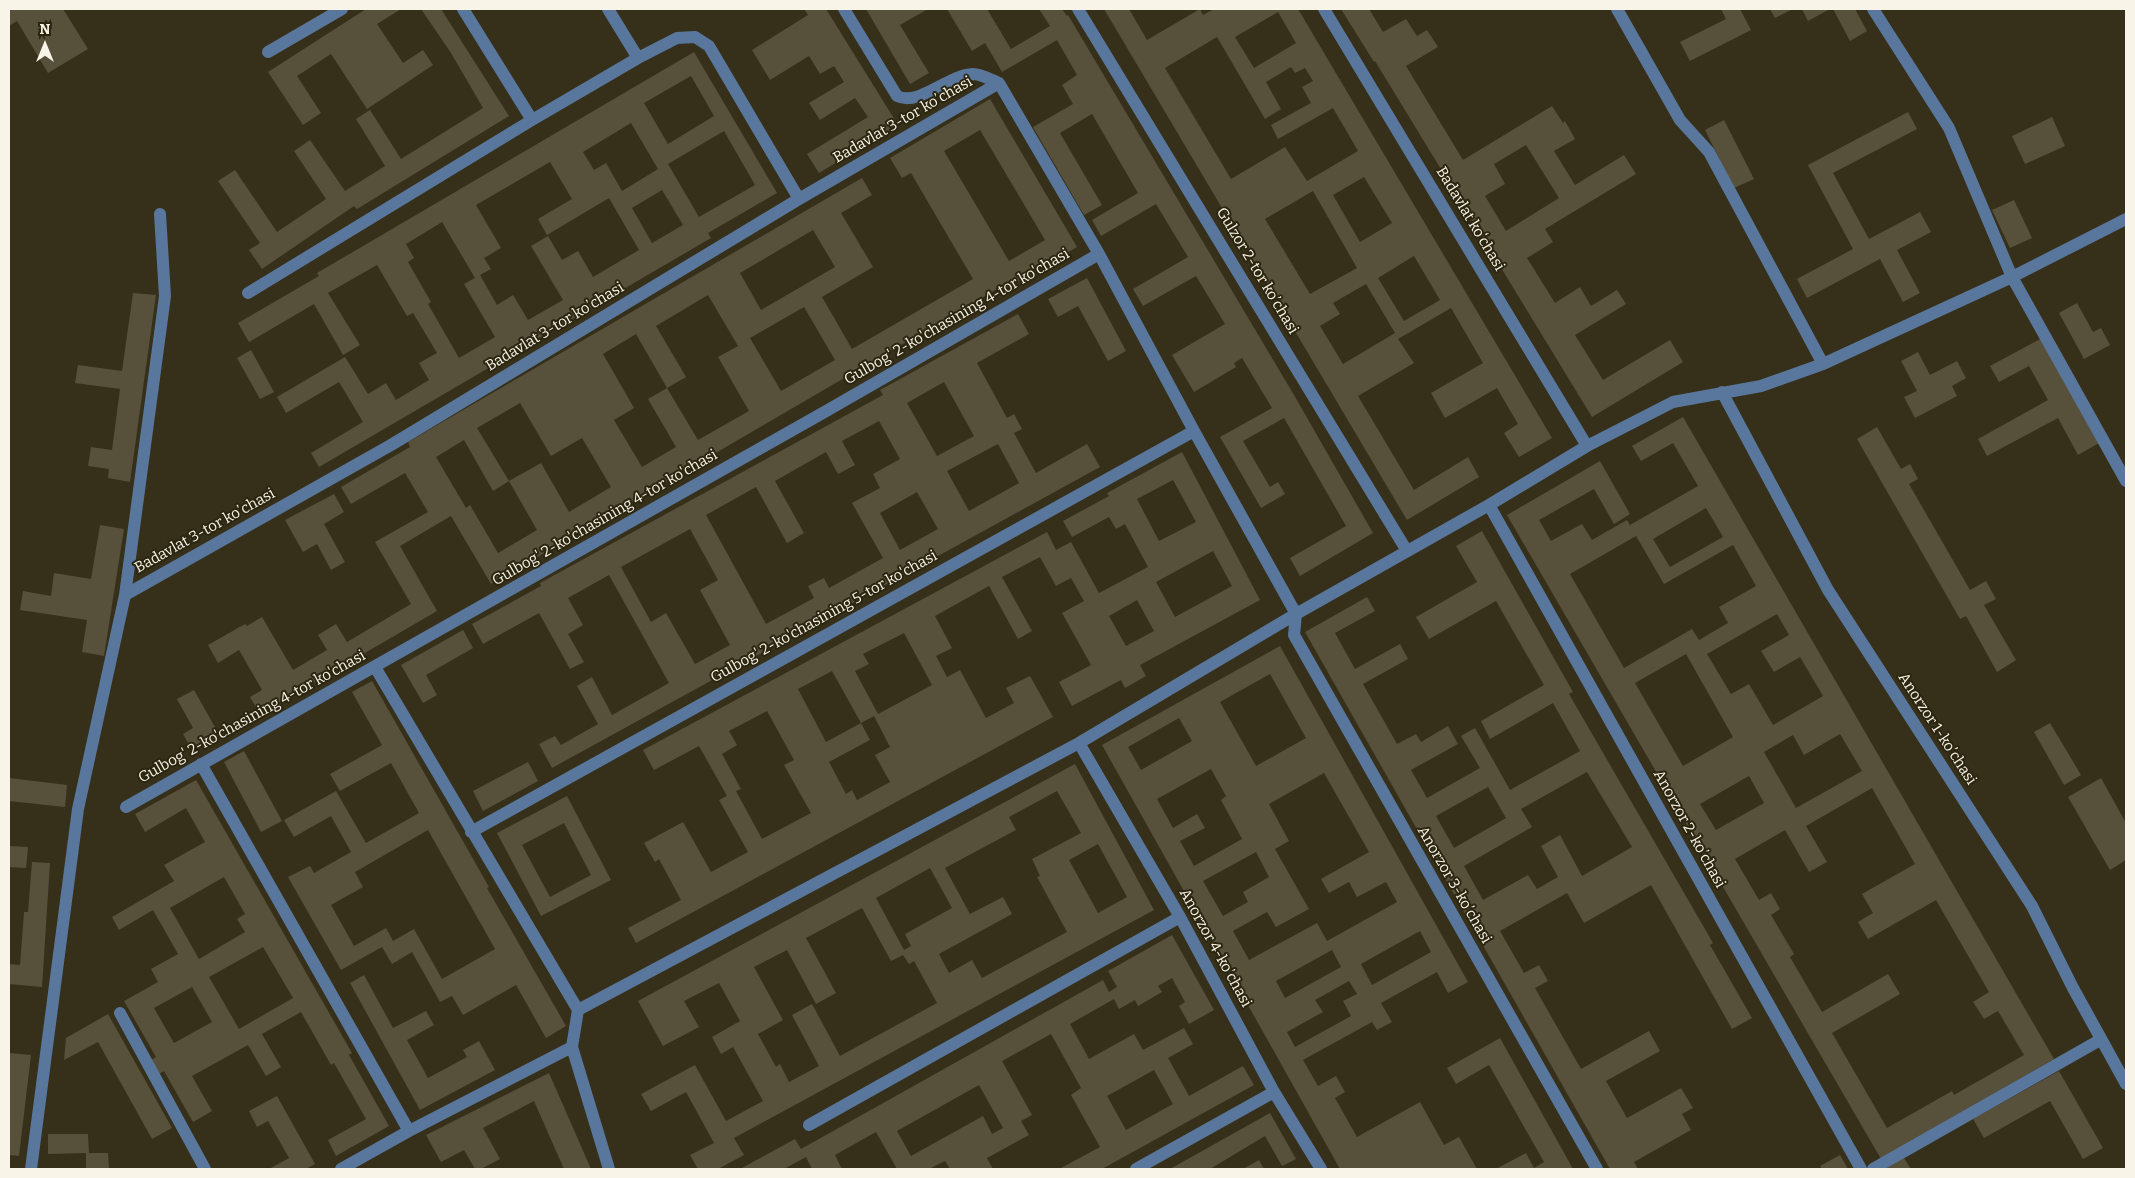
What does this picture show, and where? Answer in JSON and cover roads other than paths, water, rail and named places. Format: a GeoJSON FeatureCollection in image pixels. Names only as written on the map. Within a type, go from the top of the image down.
{"type":"FeatureCollection","features":[{"type":"Feature","properties":{"kind":"street"},"geometry":{"type":"LineString","coordinates":[[268,52],[342,9]]}},
{"type":"Feature","properties":{"kind":"street"},"geometry":{"type":"LineString","coordinates":[[462,9],[532,120]]}},
{"type":"Feature","properties":{"kind":"street"},"geometry":{"type":"LineString","coordinates":[[608,9],[638,58]]}},
{"type":"Feature","properties":{"kind":"street"},"geometry":{"type":"LineString","coordinates":[[844,9],[897,96],[905,100],[913,99],[949,80],[974,74],[999,83],[1099,254],[1194,431],[1296,614]]}},
{"type":"Feature","properties":{"kind":"street","name":"Gulzor 2-tor koʼchasi"},"geometry":{"type":"LineString","coordinates":[[1078,9],[1408,551]]}},
{"type":"Feature","properties":{"kind":"street","name":"Badavlat koʻchasi"},"geometry":{"type":"LineString","coordinates":[[1324,9],[1588,446]]}},
{"type":"Feature","properties":{"kind":"street"},"geometry":{"type":"LineString","coordinates":[[1617,9],[1680,120],[1709,152],[1823,364]]}},
{"type":"Feature","properties":{"kind":"street"},"geometry":{"type":"LineString","coordinates":[[1873,9],[1949,128],[2012,277],[2126,481]]}},
{"type":"Feature","properties":{"kind":"street"},"geometry":{"type":"LineString","coordinates":[[248,293],[532,120],[638,58],[677,38],[695,37],[709,46],[799,199]]}},
{"type":"Feature","properties":{"kind":"street","name":"Badavlat 3-tor koʼchasi"},"geometry":{"type":"LineString","coordinates":[[125,595],[391,445],[799,199],[999,83]]}},
{"type":"Feature","properties":{"kind":"street"},"geometry":{"type":"LineString","coordinates":[[31,1169],[78,809],[125,595],[165,296],[164,251],[160,214]]}},
{"type":"Feature","properties":{"kind":"street"},"geometry":{"type":"LineString","coordinates":[[578,1010],[1079,743],[1296,614],[1489,505],[1588,446],[1673,402],[1761,386],[1823,364],[2012,277],[2126,220]]}},
{"type":"Feature","properties":{"kind":"street","name":"Gulbog' 2-ko'chasining 4-tor ko'chasi"},"geometry":{"type":"LineString","coordinates":[[126,807],[820,415],[1099,254]]}},
{"type":"Feature","properties":{"kind":"street","name":"Аnorzor 1-koʼchasi"},"geometry":{"type":"LineString","coordinates":[[1722,392],[1828,590],[2032,906],[2100,1040],[2126,1084]]}},
{"type":"Feature","properties":{"kind":"street","name":"Gulbog' 2-ko'chasining 5-tor ko'chasi"},"geometry":{"type":"LineString","coordinates":[[471,832],[1194,431]]}},
{"type":"Feature","properties":{"kind":"street","name":"Аnorzor 2-koʼchasi"},"geometry":{"type":"LineString","coordinates":[[1489,505],[1861,1169]]}},
{"type":"Feature","properties":{"kind":"street","name":"Аnorzor 3-koʼchasi"},"geometry":{"type":"LineString","coordinates":[[1296,614],[1294,636],[1597,1169]]}},
{"type":"Feature","properties":{"kind":"street"},"geometry":{"type":"LineString","coordinates":[[375,667],[578,1010],[572,1047],[609,1169]]}},
{"type":"Feature","properties":{"kind":"street","name":"Аnorzor 4-koʼchasi"},"geometry":{"type":"LineString","coordinates":[[1079,743],[1180,917],[1274,1092],[1321,1169]]}},
{"type":"Feature","properties":{"kind":"street"},"geometry":{"type":"LineString","coordinates":[[201,764],[409,1131]]}},
{"type":"Feature","properties":{"kind":"street"},"geometry":{"type":"LineString","coordinates":[[809,1125],[1180,917]]}},
{"type":"Feature","properties":{"kind":"street"},"geometry":{"type":"LineString","coordinates":[[120,1013],[205,1169]]}},
{"type":"Feature","properties":{"kind":"street"},"geometry":{"type":"LineString","coordinates":[[1873,1169],[2100,1040]]}},
{"type":"Feature","properties":{"kind":"street"},"geometry":{"type":"LineString","coordinates":[[341,1169],[409,1131],[572,1047]]}},
{"type":"Feature","properties":{"kind":"street"},"geometry":{"type":"LineString","coordinates":[[1136,1169],[1274,1092]]}}]}
